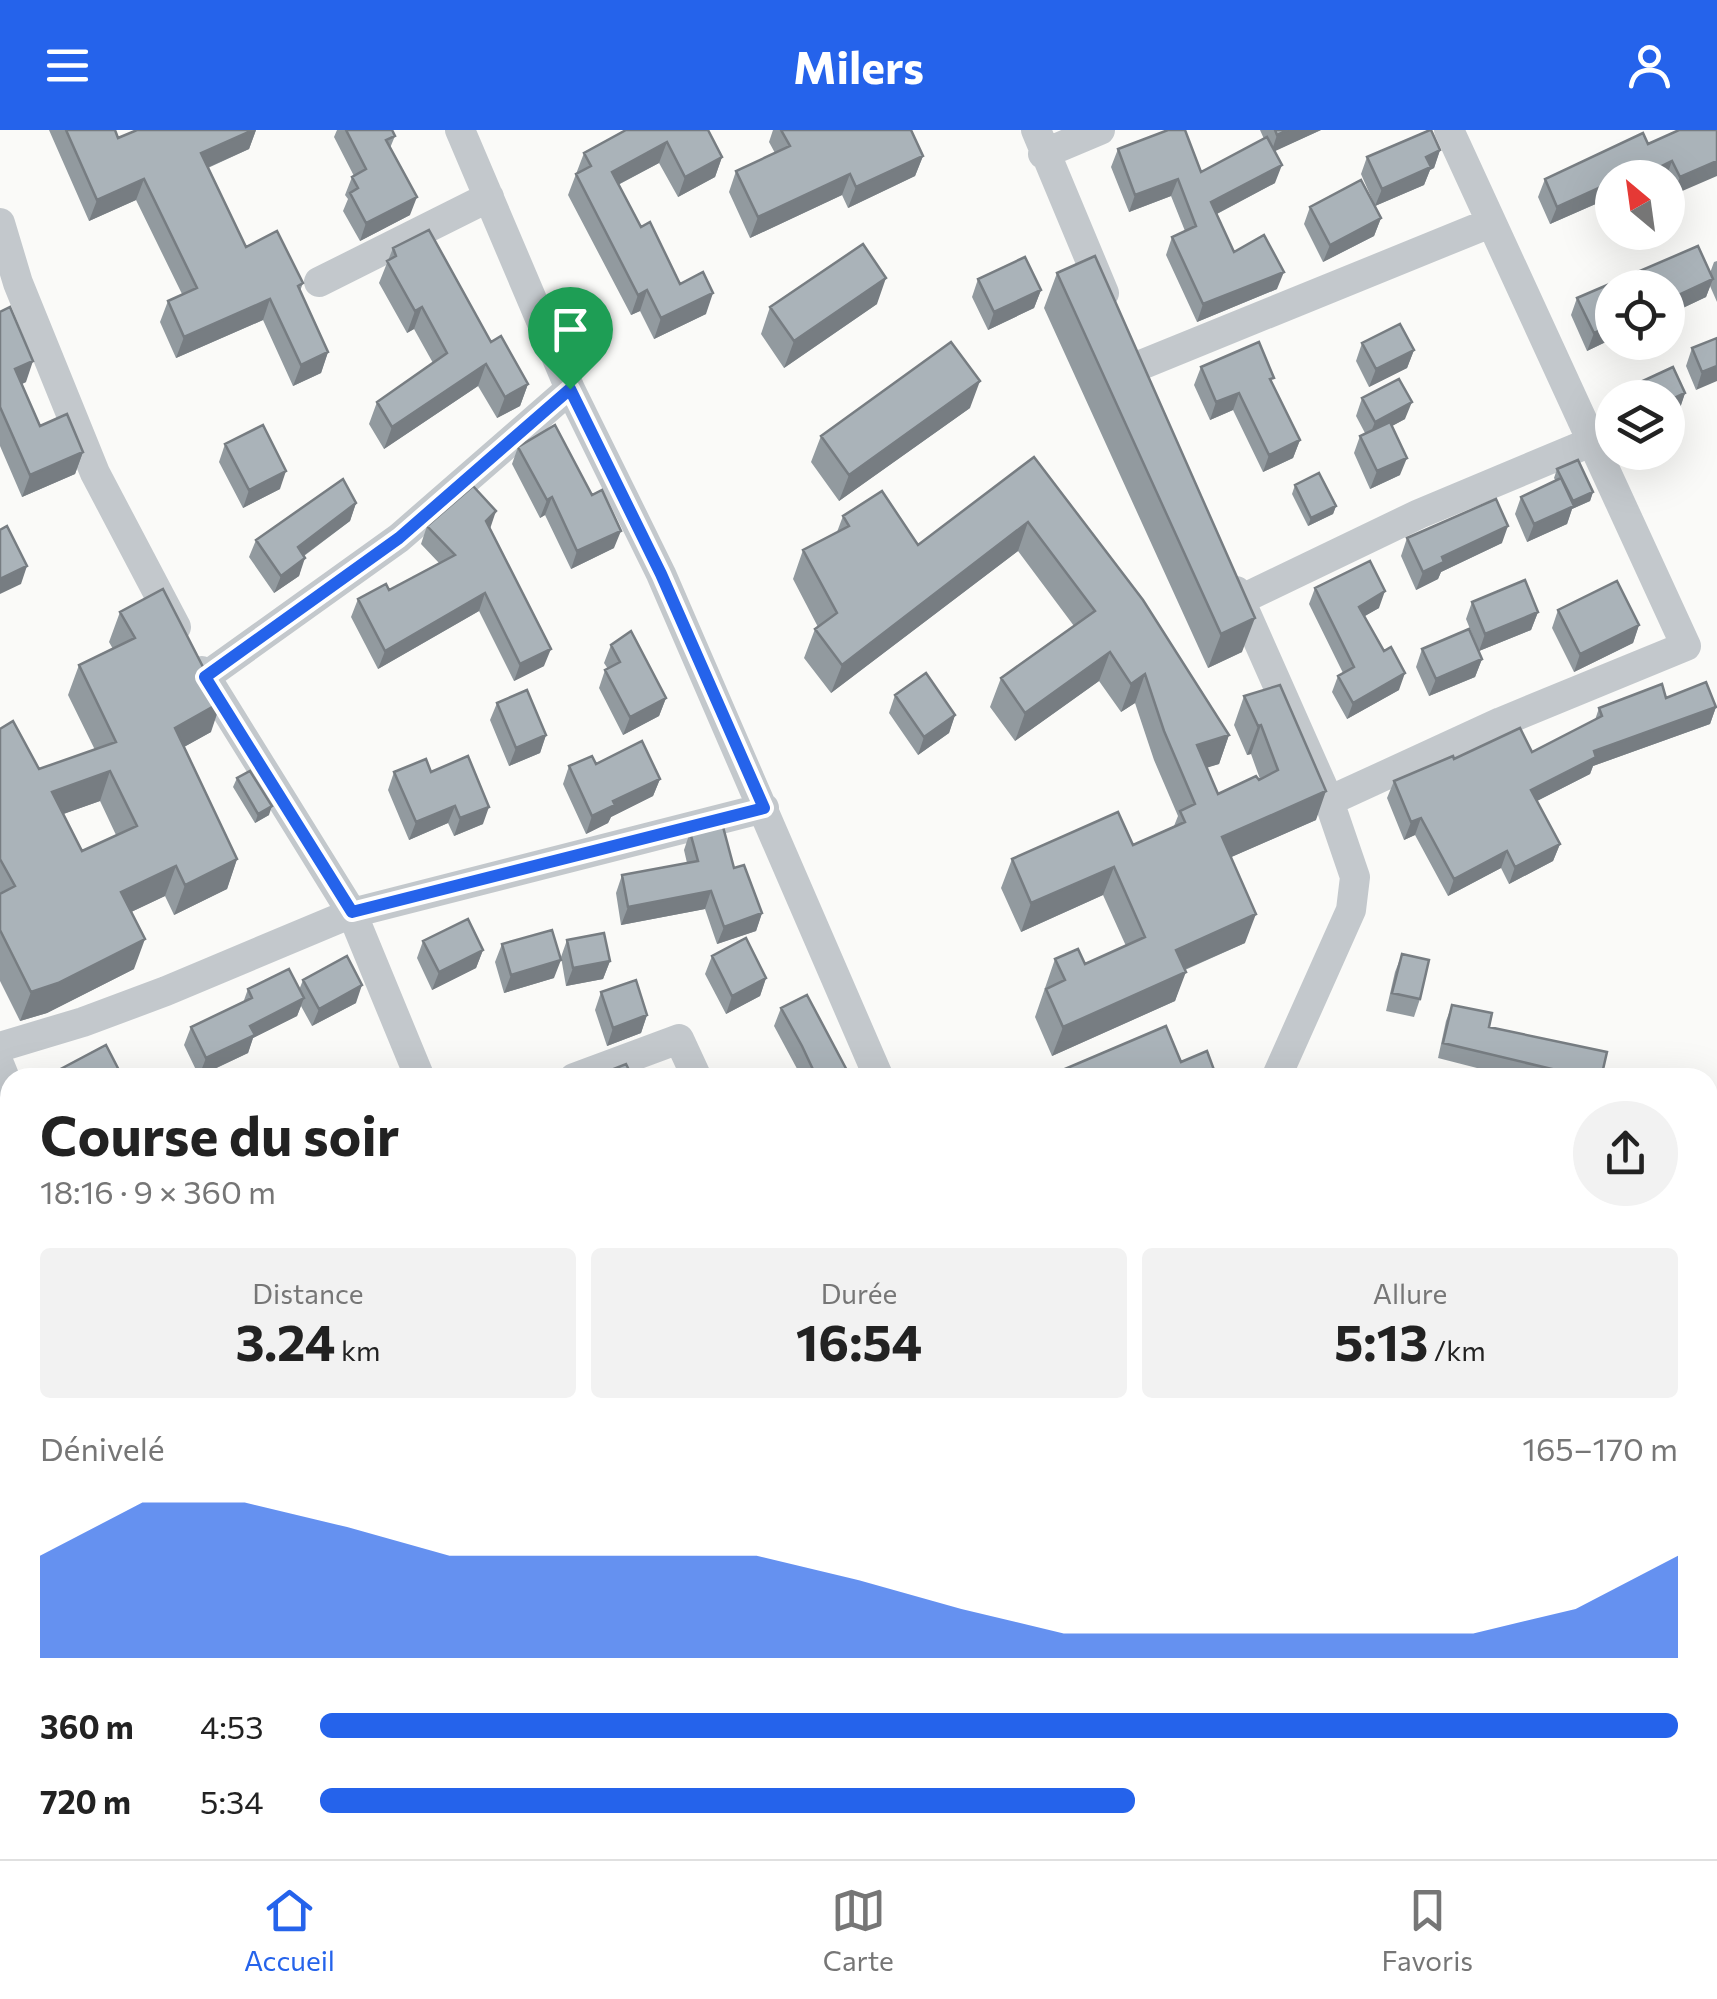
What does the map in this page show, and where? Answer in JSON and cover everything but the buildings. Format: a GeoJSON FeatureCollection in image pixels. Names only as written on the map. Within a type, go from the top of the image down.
{"type":"FeatureCollection","features":[{"type":"Feature","properties":{"kind":"street"},"geometry":{"type":"LineString","coordinates":[[460,130],[570,389],[661,574],[875,1068]]}},
{"type":"Feature","properties":{"kind":"street"},"geometry":{"type":"LineString","coordinates":[[1100,130],[1039,142],[1140,376],[1490,223]]}},
{"type":"Feature","properties":{"kind":"street"},"geometry":{"type":"LineString","coordinates":[[1329,801],[1502,722],[1686,646],[1450,130]]}},
{"type":"Feature","properties":{"kind":"street"},"geometry":{"type":"LineString","coordinates":[[319,282],[488,197]]}},
{"type":"Feature","properties":{"kind":"street"},"geometry":{"type":"LineString","coordinates":[[0,222],[9,287],[95,473],[205,677],[352,912],[416,1068]]}},
{"type":"Feature","properties":{"kind":"street"},"geometry":{"type":"LineString","coordinates":[[205,677],[399,538],[570,389]]}},
{"type":"Feature","properties":{"kind":"street"},"geometry":{"type":"LineString","coordinates":[[1240,600],[1419,514],[1591,442]]}},
{"type":"Feature","properties":{"kind":"street"},"geometry":{"type":"LineString","coordinates":[[1224,564],[1329,801],[1355,877],[1351,910],[1280,1068]]}},
{"type":"Feature","properties":{"kind":"street"},"geometry":{"type":"LineString","coordinates":[[0,1047],[166,991],[352,912],[764,808]]}},
{"type":"Feature","properties":{"kind":"street"},"geometry":{"type":"LineString","coordinates":[[600,1068],[679,1038],[692,1068]]}},
{"type":"Feature","properties":{"kind":"route"},"geometry":{"type":"LineString","coordinates":[[570,389],[661,574],[764,808],[352,912],[205,677],[399,538],[570,389]]}}]}
